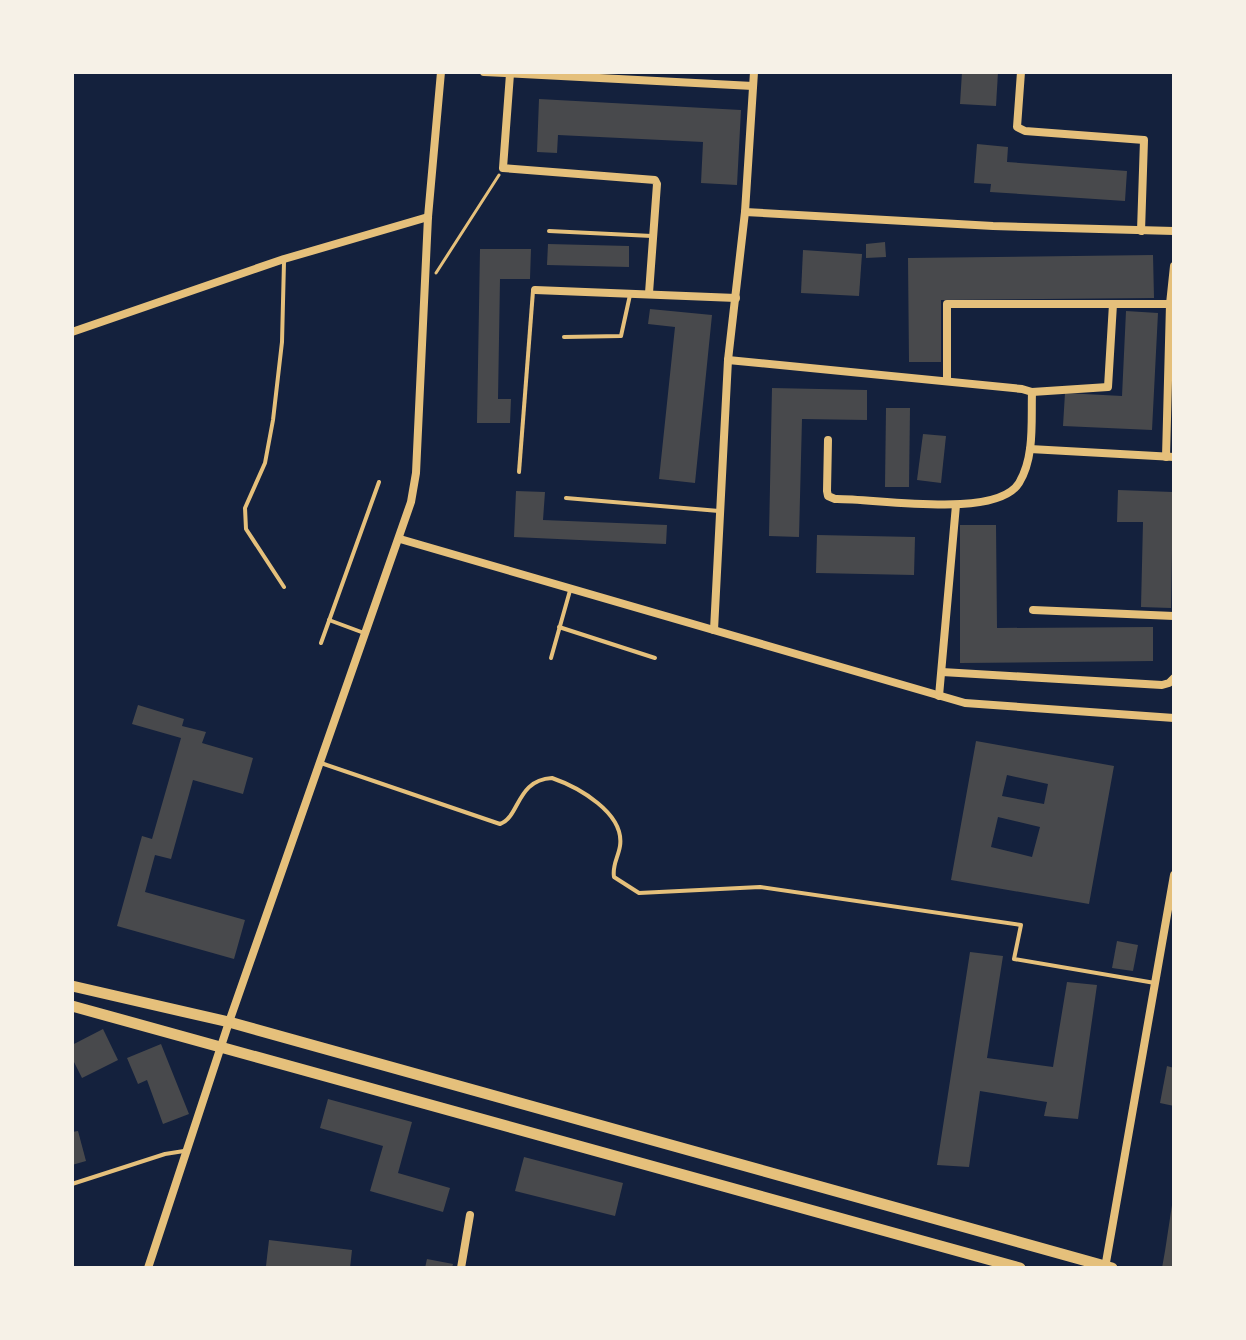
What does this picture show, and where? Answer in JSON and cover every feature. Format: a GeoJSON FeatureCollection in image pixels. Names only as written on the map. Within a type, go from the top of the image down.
{"type":"FeatureCollection","features":[{"type":"Feature","properties":{"kind":"street"},"geometry":{"type":"LineString","coordinates":[[148,1268],[229,1022],[411,502],[416,473],[428,217],[441,72]]}},
{"type":"Feature","properties":{"kind":"street"},"geometry":{"type":"LineString","coordinates":[[484,72],[753,86]]}},
{"type":"Feature","properties":{"kind":"street"},"geometry":{"type":"LineString","coordinates":[[714,630],[728,360],[745,212],[754,72]]}},
{"type":"Feature","properties":{"kind":"street"},"geometry":{"type":"LineString","coordinates":[[1021,72],[1017,127],[1025,131],[1144,140],[1141,231]]}},
{"type":"Feature","properties":{"kind":"street"},"geometry":{"type":"LineString","coordinates":[[510,74],[503,168],[655,180],[649,293]]}},
{"type":"Feature","properties":{"kind":"street"},"geometry":{"type":"LineString","coordinates":[[745,212],[993,226],[1174,231]]}},
{"type":"Feature","properties":{"kind":"street"},"geometry":{"type":"LineString","coordinates":[[72,332],[284,259],[428,217]]}},
{"type":"Feature","properties":{"kind":"street"},"geometry":{"type":"LineString","coordinates":[[1030,449],[1170,457],[1170,304],[1174,266]]}},
{"type":"Feature","properties":{"kind":"street"},"geometry":{"type":"LineString","coordinates":[[535,290],[736,298]]}},
{"type":"Feature","properties":{"kind":"street"},"geometry":{"type":"LineString","coordinates":[[947,381],[947,304],[1170,304]]}},
{"type":"Feature","properties":{"kind":"street"},"geometry":{"type":"LineString","coordinates":[[728,360],[1032,392],[1108,387],[1113,304]]}},
{"type":"Feature","properties":{"kind":"street"},"geometry":{"type":"LineString","coordinates":[[828,440],[828,496],[956,505],[1000,497],[1019,484],[1030,449],[1032,392]]}},
{"type":"Feature","properties":{"kind":"street"},"geometry":{"type":"LineString","coordinates":[[939,696],[956,505]]}},
{"type":"Feature","properties":{"kind":"street"},"geometry":{"type":"LineString","coordinates":[[400,539],[965,703],[1174,718]]}},
{"type":"Feature","properties":{"kind":"street"},"geometry":{"type":"LineString","coordinates":[[1033,610],[1174,616]]}},
{"type":"Feature","properties":{"kind":"street"},"geometry":{"type":"LineString","coordinates":[[942,672],[1162,685],[1174,678]]}},
{"type":"Feature","properties":{"kind":"street"},"geometry":{"type":"LineString","coordinates":[[72,986],[229,1022],[1107,1267],[1155,983],[1171,911],[1174,875]]}},
{"type":"Feature","properties":{"kind":"street"},"geometry":{"type":"LineString","coordinates":[[72,1006],[1020,1268]]}},
{"type":"Feature","properties":{"kind":"street"},"geometry":{"type":"LineString","coordinates":[[461,1268],[470,1215]]}},
{"type":"Feature","properties":{"kind":"lane"},"geometry":{"type":"LineString","coordinates":[[549,231],[654,236]]}},
{"type":"Feature","properties":{"kind":"lane"},"geometry":{"type":"LineString","coordinates":[[284,259],[282,342],[273,420],[265,463],[245,508],[246,529],[284,587]]}},
{"type":"Feature","properties":{"kind":"lane"},"geometry":{"type":"LineString","coordinates":[[519,472],[532,293],[535,290]]}},
{"type":"Feature","properties":{"kind":"lane"},"geometry":{"type":"LineString","coordinates":[[564,337],[621,336],[631,292]]}},
{"type":"Feature","properties":{"kind":"lane"},"geometry":{"type":"LineString","coordinates":[[321,643],[379,482]]}},
{"type":"Feature","properties":{"kind":"lane"},"geometry":{"type":"LineString","coordinates":[[566,498],[721,511]]}},
{"type":"Feature","properties":{"kind":"lane"},"geometry":{"type":"LineString","coordinates":[[551,658],[571,587]]}},
{"type":"Feature","properties":{"kind":"lane"},"geometry":{"type":"LineString","coordinates":[[329,620],[364,633]]}},
{"type":"Feature","properties":{"kind":"lane"},"geometry":{"type":"LineString","coordinates":[[559,627],[655,658]]}},
{"type":"Feature","properties":{"kind":"lane"},"geometry":{"type":"LineString","coordinates":[[319,762],[500,824],[505,823],[517,800],[535,782],[543,778],[560,781],[582,793],[614,820],[620,845],[612,867],[614,877],[639,893],[760,887],[1021,925],[1014,959],[1155,983]]}},
{"type":"Feature","properties":{"kind":"lane"},"geometry":{"type":"LineString","coordinates":[[72,1184],[165,1154],[187,1151]]}},
{"type":"Feature","properties":{"kind":"path"},"geometry":{"type":"LineString","coordinates":[[424,289],[503,168]]}},
{"type":"Feature","properties":{"kind":"building"},"geometry":{"type":"Polygon","coordinates":[[[962,72],[998,72],[996,106],[960,104],[962,72]]]}},
{"type":"Feature","properties":{"kind":"building"},"geometry":{"type":"Polygon","coordinates":[[[539,99],[741,110],[737,185],[701,183],[703,142],[558,135],[557,153],[537,152],[539,99]]]}},
{"type":"Feature","properties":{"kind":"building"},"geometry":{"type":"Polygon","coordinates":[[[977,144],[1008,147],[1007,162],[1127,171],[1125,201],[990,192],[991,184],[974,183],[977,144]]]}},
{"type":"Feature","properties":{"kind":"building"},"geometry":{"type":"Polygon","coordinates":[[[885,242],[886,257],[866,258],[866,244],[885,242]]]}},
{"type":"Feature","properties":{"kind":"building"},"geometry":{"type":"Polygon","coordinates":[[[548,244],[629,246],[629,267],[547,265],[548,244]]]}},
{"type":"Feature","properties":{"kind":"building"},"geometry":{"type":"Polygon","coordinates":[[[480,249],[531,249],[530,279],[500,279],[498,399],[511,399],[510,423],[477,423],[480,249]]]}},
{"type":"Feature","properties":{"kind":"building"},"geometry":{"type":"Polygon","coordinates":[[[803,250],[862,254],[859,296],[801,293],[803,250]]]}},
{"type":"Feature","properties":{"kind":"building"},"geometry":{"type":"Polygon","coordinates":[[[1153,255],[1154,298],[941,300],[941,362],[909,362],[908,258],[1153,255]]]}},
{"type":"Feature","properties":{"kind":"building"},"geometry":{"type":"Polygon","coordinates":[[[650,309],[712,315],[695,483],[659,479],[675,327],[648,324],[650,309]]]}},
{"type":"Feature","properties":{"kind":"building"},"geometry":{"type":"Polygon","coordinates":[[[1126,311],[1158,313],[1152,430],[1063,426],[1065,393],[1122,396],[1126,311]]]}},
{"type":"Feature","properties":{"kind":"building"},"geometry":{"type":"Polygon","coordinates":[[[772,388],[867,390],[867,420],[802,419],[799,537],[769,536],[772,388]]]}},
{"type":"Feature","properties":{"kind":"building"},"geometry":{"type":"Polygon","coordinates":[[[886,408],[910,408],[909,487],[885,487],[886,408]]]}},
{"type":"Feature","properties":{"kind":"building"},"geometry":{"type":"Polygon","coordinates":[[[923,434],[946,436],[941,483],[917,480],[923,434]]]}},
{"type":"Feature","properties":{"kind":"building"},"geometry":{"type":"Polygon","coordinates":[[[1118,490],[1173,492],[1171,608],[1141,607],[1143,522],[1117,522],[1118,490]]]}},
{"type":"Feature","properties":{"kind":"building"},"geometry":{"type":"Polygon","coordinates":[[[516,491],[545,492],[543,520],[667,525],[666,544],[514,537],[516,491]]]}},
{"type":"Feature","properties":{"kind":"building"},"geometry":{"type":"Polygon","coordinates":[[[960,525],[996,525],[997,628],[1153,627],[1153,661],[960,663],[960,525]]]}},
{"type":"Feature","properties":{"kind":"building"},"geometry":{"type":"Polygon","coordinates":[[[817,535],[915,537],[914,575],[816,573],[817,535]]]}},
{"type":"Feature","properties":{"kind":"building"},"geometry":{"type":"Polygon","coordinates":[[[138,705],[184,719],[182,726],[206,732],[202,743],[253,758],[243,794],[193,780],[171,859],[155,855],[145,892],[245,920],[234,959],[117,926],[142,836],[152,839],[181,738],[132,724],[138,705]]]}},
{"type":"Feature","properties":{"kind":"building"},"geometry":{"type":"Polygon","coordinates":[[[976,741],[1114,766],[1089,904],[951,880],[976,741]],[[1007,775],[1002,796],[1044,804],[1048,784],[1007,775]],[[998,817],[991,847],[1032,857],[1040,827],[998,817]]]}},
{"type":"Feature","properties":{"kind":"building"},"geometry":{"type":"Polygon","coordinates":[[[1117,941],[1138,945],[1133,971],[1112,968],[1117,941]]]}},
{"type":"Feature","properties":{"kind":"building"},"geometry":{"type":"Polygon","coordinates":[[[970,952],[1003,956],[987,1058],[1053,1067],[1067,982],[1097,985],[1078,1119],[1044,1116],[1047,1102],[980,1091],[969,1167],[937,1165],[970,952]]]}},
{"type":"Feature","properties":{"kind":"building"},"geometry":{"type":"Polygon","coordinates":[[[103,1029],[118,1060],[82,1078],[72,1058],[72,1045],[103,1029]]]}},
{"type":"Feature","properties":{"kind":"building"},"geometry":{"type":"Polygon","coordinates":[[[161,1044],[189,1114],[163,1124],[147,1080],[138,1084],[127,1058],[161,1044]]]}},
{"type":"Feature","properties":{"kind":"building"},"geometry":{"type":"Polygon","coordinates":[[[1167,1066],[1174,1068],[1174,1106],[1160,1103],[1167,1066]]]}},
{"type":"Feature","properties":{"kind":"building"},"geometry":{"type":"Polygon","coordinates":[[[328,1099],[412,1122],[398,1173],[450,1188],[443,1212],[370,1191],[383,1146],[320,1128],[328,1099]]]}},
{"type":"Feature","properties":{"kind":"building"},"geometry":{"type":"Polygon","coordinates":[[[78,1131],[86,1161],[72,1165],[72,1132],[78,1131]]]}},
{"type":"Feature","properties":{"kind":"building"},"geometry":{"type":"Polygon","coordinates":[[[524,1157],[623,1183],[615,1216],[515,1191],[524,1157]]]}},
{"type":"Feature","properties":{"kind":"building"},"geometry":{"type":"Polygon","coordinates":[[[1172,1205],[1174,1268],[1162,1268],[1165,1251],[1172,1205]]]}},
{"type":"Feature","properties":{"kind":"building"},"geometry":{"type":"Polygon","coordinates":[[[269,1240],[352,1250],[350,1268],[266,1266],[269,1240]]]}},
{"type":"Feature","properties":{"kind":"building"},"geometry":{"type":"Polygon","coordinates":[[[427,1259],[453,1264],[452,1268],[425,1268],[427,1259]]]}}]}
